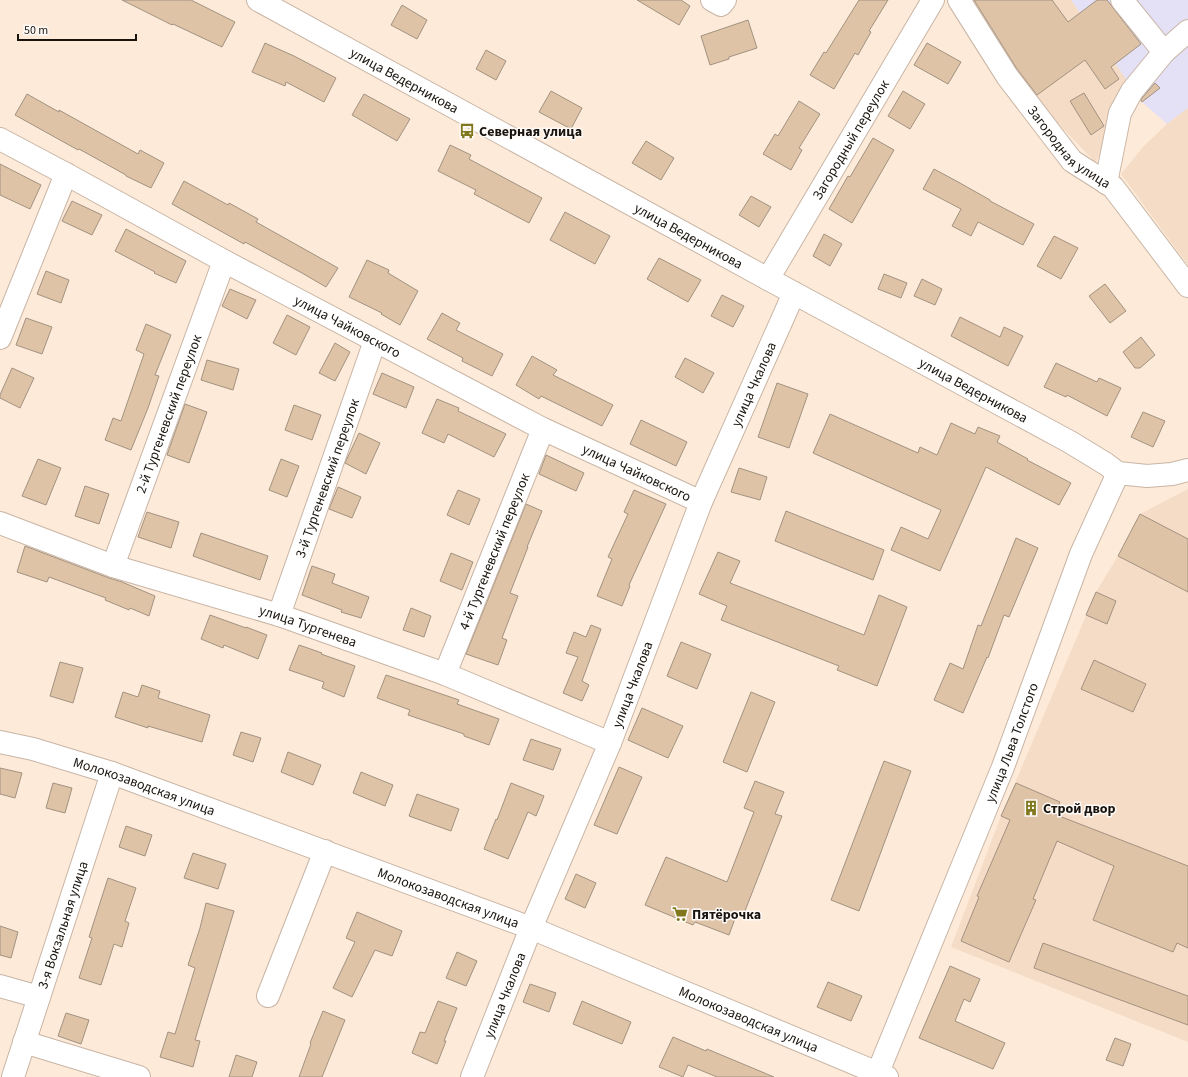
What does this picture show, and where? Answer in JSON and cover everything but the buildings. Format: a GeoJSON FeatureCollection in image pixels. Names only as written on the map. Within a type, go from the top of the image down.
{"type":"FeatureCollection","features":[{"type":"Feature","properties":{"kind":"street","name":"улица Ведерникова"},"geometry":{"type":"LineString","coordinates":[[258,0],[290,8],[768,279],[1070,442],[1118,473]]}},
{"type":"Feature","properties":{"kind":"street"},"geometry":{"type":"LineString","coordinates":[[712,0],[722,5],[725,0]]}},
{"type":"Feature","properties":{"kind":"street","name":"Загородный переулок"},"geometry":{"type":"LineString","coordinates":[[768,279],[933,0]]}},
{"type":"Feature","properties":{"kind":"street","name":"Загородная улица"},"geometry":{"type":"LineString","coordinates":[[959,0],[1007,76],[1072,161],[1113,187],[1188,286]]}},
{"type":"Feature","properties":{"kind":"street"},"geometry":{"type":"LineString","coordinates":[[1122,0],[1164,52]]}},
{"type":"Feature","properties":{"kind":"street"},"geometry":{"type":"LineString","coordinates":[[1106,183],[1120,113],[1132,91],[1164,52],[1188,31]]}},
{"type":"Feature","properties":{"kind":"street","name":"улица Чайковского"},"geometry":{"type":"LineString","coordinates":[[0,139],[224,261],[543,428],[701,502]]}},
{"type":"Feature","properties":{"kind":"street"},"geometry":{"type":"LineString","coordinates":[[0,338],[66,174]]}},
{"type":"Feature","properties":{"kind":"street","name":"2-й Тургеневский переулок"},"geometry":{"type":"LineString","coordinates":[[113,566],[224,261]]}},
{"type":"Feature","properties":{"kind":"street","name":"улица Чкалова"},"geometry":{"type":"LineString","coordinates":[[472,1077],[531,928],[610,743],[701,502],[794,293]]}},
{"type":"Feature","properties":{"kind":"street","name":"3-й Тургеневский переулок"},"geometry":{"type":"LineString","coordinates":[[279,615],[375,341]]}},
{"type":"Feature","properties":{"kind":"street","name":"4-й Тургеневский переулок"},"geometry":{"type":"LineString","coordinates":[[445,674],[543,428]]}},
{"type":"Feature","properties":{"kind":"street"},"geometry":{"type":"LineString","coordinates":[[1118,473],[1147,476],[1172,474],[1188,470]]}},
{"type":"Feature","properties":{"kind":"street","name":"улица Льва Толстого"},"geometry":{"type":"LineString","coordinates":[[880,1076],[1003,767],[1081,554],[1118,473]]}},
{"type":"Feature","properties":{"kind":"street","name":"улица Тургенева"},"geometry":{"type":"LineString","coordinates":[[0,523],[113,566],[279,615],[445,674],[610,743]]}},
{"type":"Feature","properties":{"kind":"street","name":"Молокозаводская улица"},"geometry":{"type":"LineString","coordinates":[[0,742],[33,749],[112,773],[531,928],[880,1076]]}},
{"type":"Feature","properties":{"kind":"street","name":"3-я Вокзальная улица"},"geometry":{"type":"LineString","coordinates":[[13,1077],[112,773]]}},
{"type":"Feature","properties":{"kind":"street"},"geometry":{"type":"LineString","coordinates":[[268,996],[325,851]]}},
{"type":"Feature","properties":{"kind":"street"},"geometry":{"type":"LineString","coordinates":[[0,986],[39,997]]}},
{"type":"Feature","properties":{"kind":"street"},"geometry":{"type":"LineString","coordinates":[[24,1042],[139,1077]]}},
{"type":"Feature","properties":{"kind":"shaded area"},"geometry":{"type":"Polygon","coordinates":[[[968,0],[1071,0],[1126,79],[1096,163],[1031,95],[968,0]]]}},
{"type":"Feature","properties":{"kind":"shaded area"},"geometry":{"type":"Polygon","coordinates":[[[1071,0],[1188,0],[1188,108],[1167,124],[1142,102],[1071,0]]]}},
{"type":"Feature","properties":{"kind":"shaded area"},"geometry":{"type":"Polygon","coordinates":[[[1188,108],[1188,265],[1121,174],[1143,147],[1167,124],[1188,108]]]}},
{"type":"Feature","properties":{"kind":"shaded area"},"geometry":{"type":"Polygon","coordinates":[[[1188,489],[1188,1042],[951,947],[1001,816],[1096,592],[1118,556],[1140,514],[1188,489]]]}},
{"type":"Feature","properties":{"kind":"place","name":"Северная улица"},"geometry":{"type":"Point","coordinates":[467,131]}},
{"type":"Feature","properties":{"kind":"place","name":"Строй двор"},"geometry":{"type":"Point","coordinates":[1031,808]}},
{"type":"Feature","properties":{"kind":"place","name":"Пятёрочка"},"geometry":{"type":"Point","coordinates":[680,914]}}]}
